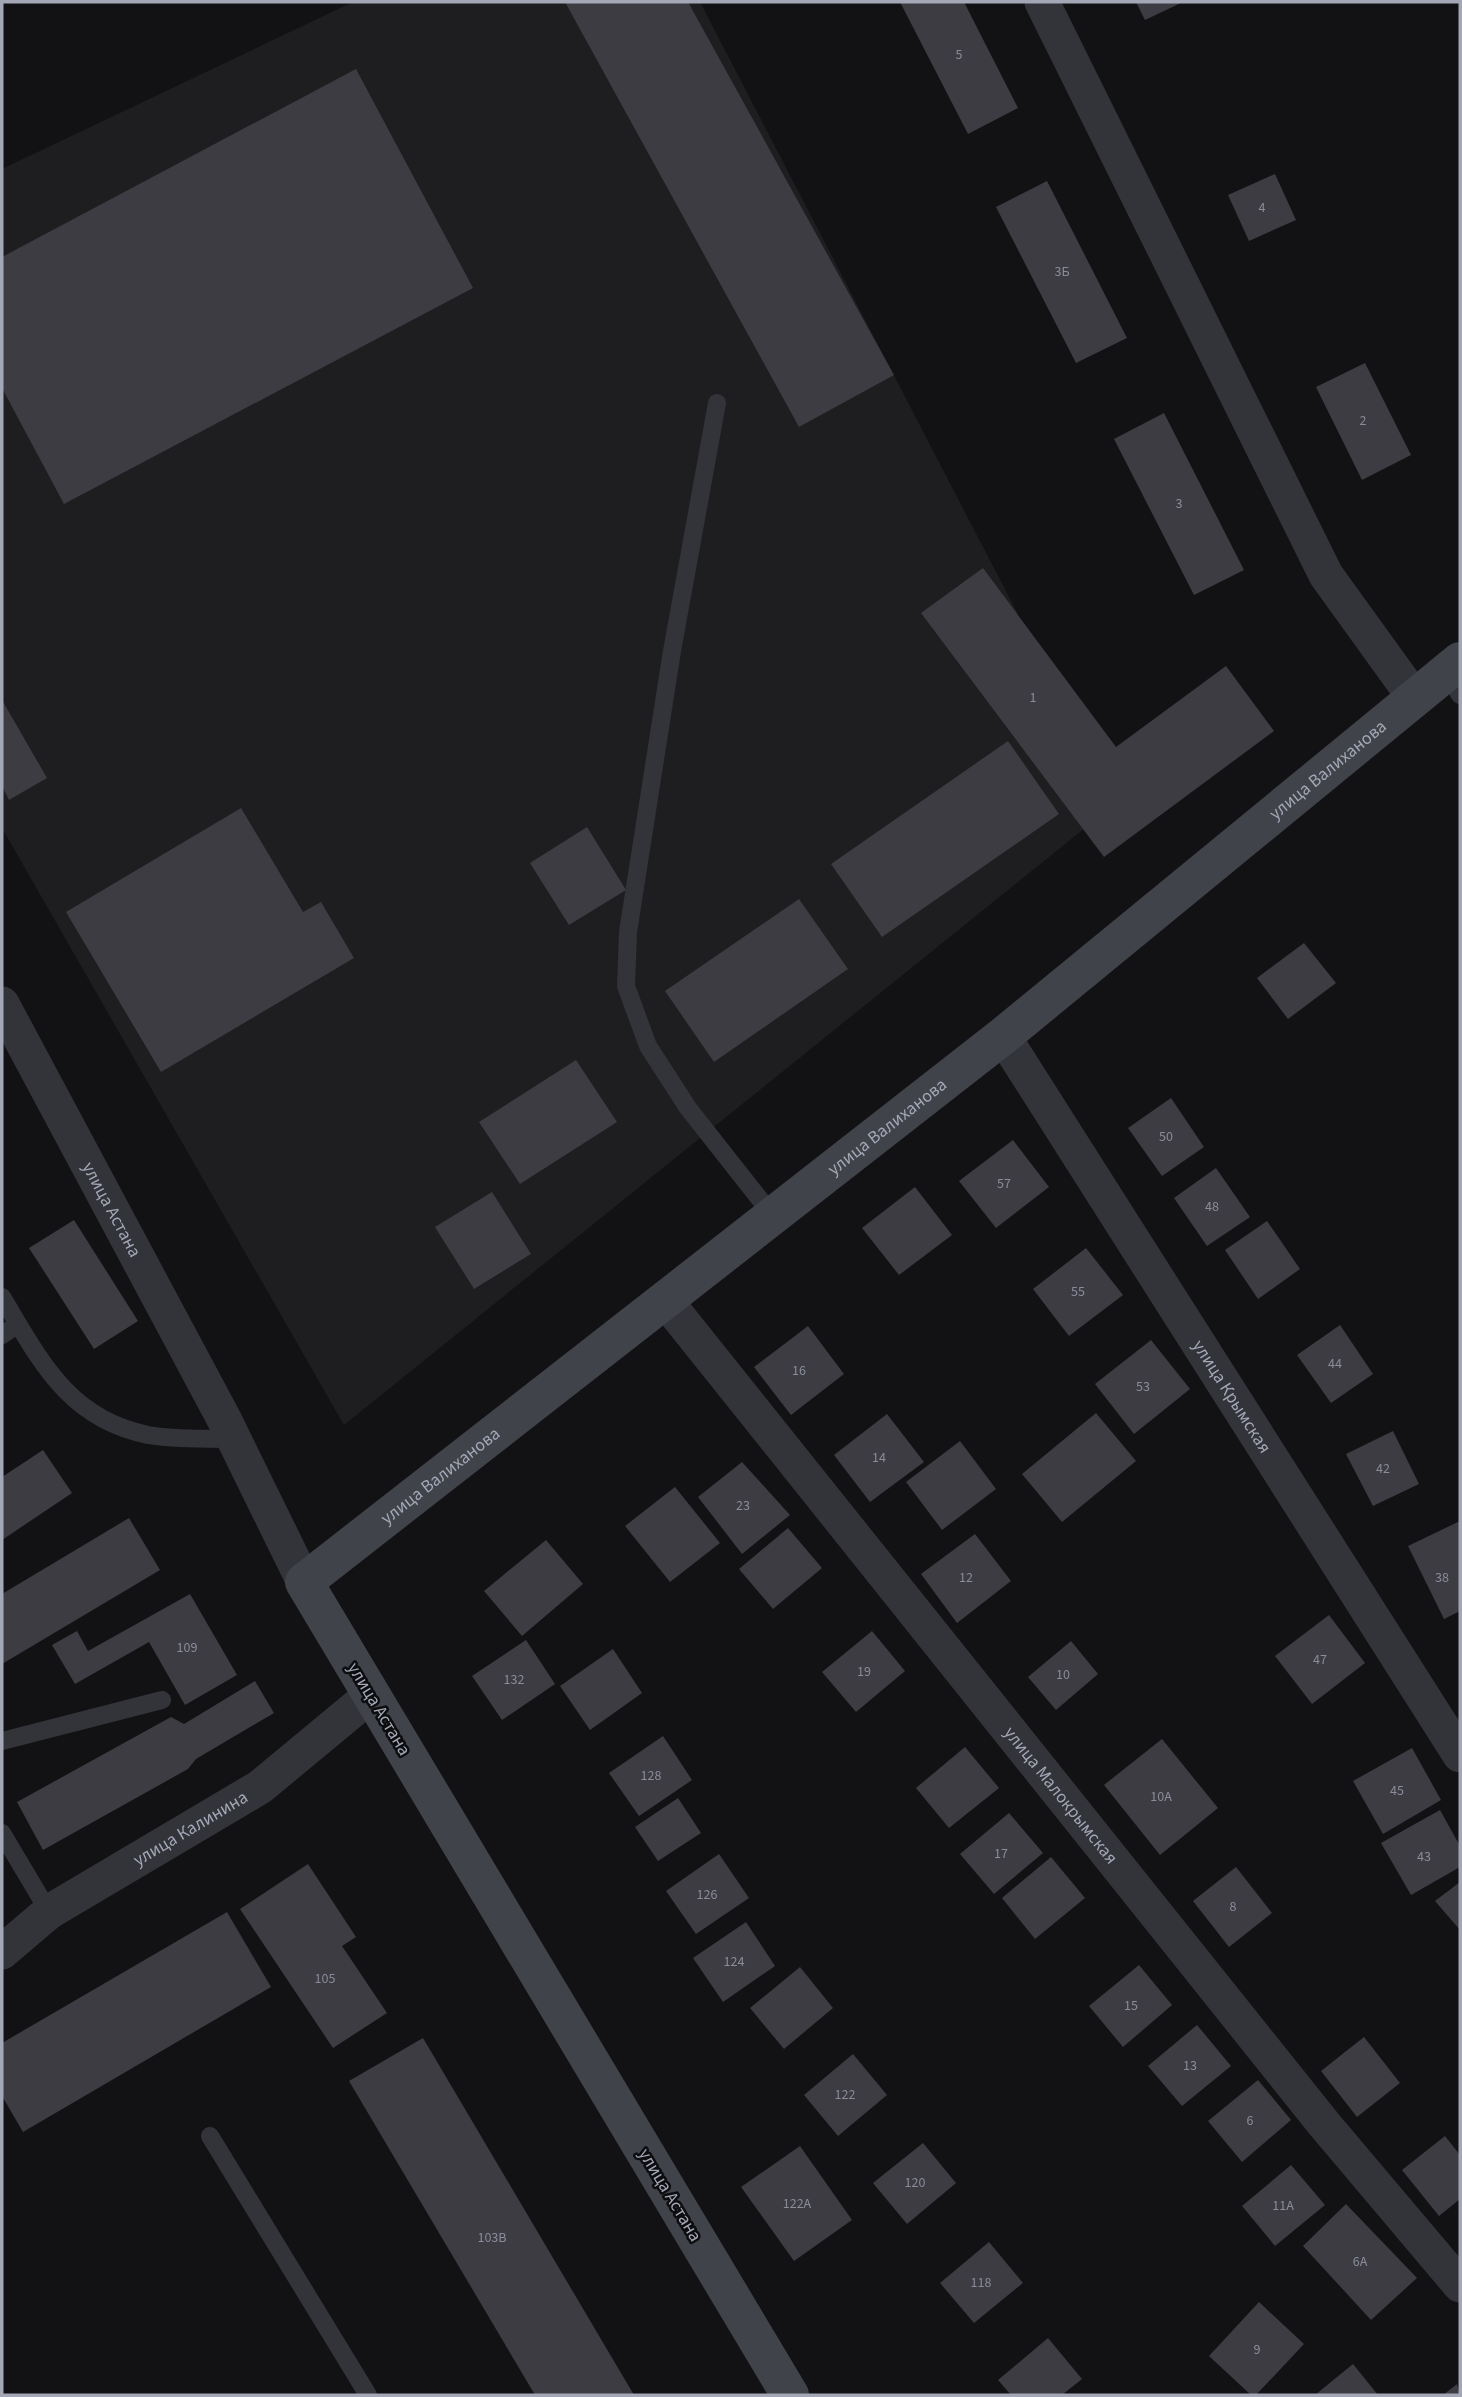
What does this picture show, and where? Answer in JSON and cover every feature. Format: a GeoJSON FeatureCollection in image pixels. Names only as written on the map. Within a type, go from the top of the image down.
{"type":"FeatureCollection","features":[{"type":"Feature","properties":{"kind":"main road","name":"улица Валиханова"},"geometry":{"type":"LineString","coordinates":[[304,1582],[1003,1036],[1414,697],[1456,676]]}},
{"type":"Feature","properties":{"kind":"main road","name":"улица Астана"},"geometry":{"type":"LineString","coordinates":[[304,1582],[790,2395]]}},
{"type":"Feature","properties":{"kind":"street"},"geometry":{"type":"LineString","coordinates":[[1042,2],[1326,575],[1414,697]]}},
{"type":"Feature","properties":{"kind":"street","name":"улица Астана"},"geometry":{"type":"LineString","coordinates":[[2,1004],[234,1439],[304,1582]]}},
{"type":"Feature","properties":{"kind":"street","name":"улица Крымская"},"geometry":{"type":"LineString","coordinates":[[1003,1036],[1460,1755]]}},
{"type":"Feature","properties":{"kind":"street","name":"улица Малокрымская"},"geometry":{"type":"LineString","coordinates":[[665,1300],[1324,2124],[1460,2285]]}},
{"type":"Feature","properties":{"kind":"street","name":"улица Калинина"},"geometry":{"type":"LineString","coordinates":[[2,1952],[49,1912],[260,1787],[371,1695]]}},
{"type":"Feature","properties":{"kind":"lane"},"geometry":{"type":"LineString","coordinates":[[717,403],[659,728],[628,932],[626,986],[648,1046],[681,1098],[773,1216]]}},
{"type":"Feature","properties":{"kind":"lane"},"geometry":{"type":"LineString","coordinates":[[2,1297],[53,1381],[91,1413],[147,1434],[234,1439]]}},
{"type":"Feature","properties":{"kind":"lane"},"geometry":{"type":"LineString","coordinates":[[2,1335],[18,1324]]}},
{"type":"Feature","properties":{"kind":"lane"},"geometry":{"type":"LineString","coordinates":[[2,1741],[162,1700]]}},
{"type":"Feature","properties":{"kind":"lane"},"geometry":{"type":"LineString","coordinates":[[2,1833],[49,1912]]}},
{"type":"Feature","properties":{"kind":"lane"},"geometry":{"type":"LineString","coordinates":[[210,2136],[368,2395]]}},
{"type":"Feature","properties":{"kind":"shaded area"},"geometry":{"type":"Polygon","coordinates":[[[353,2],[700,2],[1116,803],[344,1425],[2,828],[2,169],[353,2]]]}},
{"type":"Feature","properties":{"kind":"building"},"geometry":{"type":"Polygon","coordinates":[[[565,2],[688,2],[894,375],[799,427],[565,2]]]}},
{"type":"Feature","properties":{"kind":"building"},"geometry":{"type":"Polygon","coordinates":[[[900,2],[964,2],[1018,108],[968,134],[900,2]]]}},
{"type":"Feature","properties":{"kind":"building"},"geometry":{"type":"Polygon","coordinates":[[[1136,2],[1183,2],[1145,20],[1136,2]]]}},
{"type":"Feature","properties":{"kind":"building"},"geometry":{"type":"Polygon","coordinates":[[[356,69],[473,288],[64,504],[2,388],[2,257],[356,69]]]}},
{"type":"Feature","properties":{"kind":"building"},"geometry":{"type":"Polygon","coordinates":[[[1275,174],[1296,220],[1249,241],[1228,195],[1275,174]]]}},
{"type":"Feature","properties":{"kind":"building"},"geometry":{"type":"Polygon","coordinates":[[[1047,181],[1127,338],[1076,363],[996,207],[1047,181]]]}},
{"type":"Feature","properties":{"kind":"building"},"geometry":{"type":"Polygon","coordinates":[[[1365,363],[1411,455],[1362,480],[1316,387],[1365,363]]]}},
{"type":"Feature","properties":{"kind":"building"},"geometry":{"type":"Polygon","coordinates":[[[1164,413],[1244,570],[1194,595],[1114,439],[1164,413]]]}},
{"type":"Feature","properties":{"kind":"building"},"geometry":{"type":"Polygon","coordinates":[[[983,568],[1116,747],[1226,666],[1274,731],[1104,857],[921,613],[983,568]]]}},
{"type":"Feature","properties":{"kind":"building"},"geometry":{"type":"Polygon","coordinates":[[[2,700],[47,778],[9,800],[2,786],[2,700]]]}},
{"type":"Feature","properties":{"kind":"building"},"geometry":{"type":"Polygon","coordinates":[[[1008,741],[1059,814],[882,937],[831,864],[1008,741]]]}},
{"type":"Feature","properties":{"kind":"building"},"geometry":{"type":"Polygon","coordinates":[[[241,808],[303,912],[321,902],[354,958],[161,1072],[66,912],[241,808]]]}},
{"type":"Feature","properties":{"kind":"building"},"geometry":{"type":"Polygon","coordinates":[[[587,827],[626,890],[569,925],[530,863],[587,827]]]}},
{"type":"Feature","properties":{"kind":"building"},"geometry":{"type":"Polygon","coordinates":[[[799,899],[848,969],[714,1062],[665,991],[799,899]]]}},
{"type":"Feature","properties":{"kind":"building"},"geometry":{"type":"Polygon","coordinates":[[[1304,943],[1336,983],[1288,1019],[1257,978],[1304,943]]]}},
{"type":"Feature","properties":{"kind":"building"},"geometry":{"type":"Polygon","coordinates":[[[576,1060],[617,1122],[520,1184],[479,1122],[576,1060]]]}},
{"type":"Feature","properties":{"kind":"building"},"geometry":{"type":"Polygon","coordinates":[[[1171,1098],[1204,1147],[1162,1176],[1128,1128],[1171,1098]]]}},
{"type":"Feature","properties":{"kind":"building"},"geometry":{"type":"Polygon","coordinates":[[[1013,1140],[1049,1187],[996,1228],[959,1181],[1013,1140]]]}},
{"type":"Feature","properties":{"kind":"building"},"geometry":{"type":"Polygon","coordinates":[[[1216,1168],[1250,1217],[1207,1246],[1174,1198],[1216,1168]]]}},
{"type":"Feature","properties":{"kind":"building"},"geometry":{"type":"Polygon","coordinates":[[[915,1187],[952,1235],[899,1275],[862,1228],[915,1187]]]}},
{"type":"Feature","properties":{"kind":"building"},"geometry":{"type":"Polygon","coordinates":[[[492,1192],[531,1254],[474,1289],[435,1227],[492,1192]]]}},
{"type":"Feature","properties":{"kind":"building"},"geometry":{"type":"Polygon","coordinates":[[[74,1220],[138,1321],[94,1349],[29,1248],[74,1220]]]}},
{"type":"Feature","properties":{"kind":"building"},"geometry":{"type":"Polygon","coordinates":[[[1267,1221],[1300,1269],[1258,1299],[1225,1250],[1267,1221]]]}},
{"type":"Feature","properties":{"kind":"building"},"geometry":{"type":"Polygon","coordinates":[[[1086,1248],[1123,1295],[1069,1336],[1033,1289],[1086,1248]]]}},
{"type":"Feature","properties":{"kind":"building"},"geometry":{"type":"Polygon","coordinates":[[[1340,1325],[1373,1374],[1331,1403],[1297,1355],[1340,1325]]]}},
{"type":"Feature","properties":{"kind":"building"},"geometry":{"type":"Polygon","coordinates":[[[808,1326],[844,1374],[791,1415],[754,1367],[808,1326]]]}},
{"type":"Feature","properties":{"kind":"building"},"geometry":{"type":"Polygon","coordinates":[[[1151,1340],[1190,1389],[1134,1434],[1095,1384],[1151,1340]]]}},
{"type":"Feature","properties":{"kind":"building"},"geometry":{"type":"Polygon","coordinates":[[[1096,1413],[1136,1461],[1062,1522],[1022,1474],[1096,1413]]]}},
{"type":"Feature","properties":{"kind":"building"},"geometry":{"type":"Polygon","coordinates":[[[887,1414],[924,1462],[870,1502],[834,1455],[887,1414]]]}},
{"type":"Feature","properties":{"kind":"building"},"geometry":{"type":"Polygon","coordinates":[[[1393,1431],[1419,1484],[1373,1506],[1346,1454],[1393,1431]]]}},
{"type":"Feature","properties":{"kind":"building"},"geometry":{"type":"Polygon","coordinates":[[[960,1441],[996,1489],[942,1530],[906,1482],[960,1441]]]}},
{"type":"Feature","properties":{"kind":"building"},"geometry":{"type":"Polygon","coordinates":[[[43,1450],[72,1493],[2,1540],[2,1477],[43,1450]]]}},
{"type":"Feature","properties":{"kind":"building"},"geometry":{"type":"Polygon","coordinates":[[[742,1462],[790,1515],[742,1554],[698,1497],[742,1462]]]}},
{"type":"Feature","properties":{"kind":"building"},"geometry":{"type":"Polygon","coordinates":[[[675,1487],[720,1543],[670,1582],[625,1526],[675,1487]]]}},
{"type":"Feature","properties":{"kind":"building"},"geometry":{"type":"Polygon","coordinates":[[[129,1518],[160,1570],[2,1664],[2,1594],[129,1518]]]}},
{"type":"Feature","properties":{"kind":"building"},"geometry":{"type":"Polygon","coordinates":[[[1460,1521],[1460,1611],[1444,1619],[1408,1546],[1460,1521]]]}},
{"type":"Feature","properties":{"kind":"building"},"geometry":{"type":"Polygon","coordinates":[[[788,1528],[822,1568],[773,1609],[739,1569],[788,1528]]]}},
{"type":"Feature","properties":{"kind":"building"},"geometry":{"type":"Polygon","coordinates":[[[975,1534],[1011,1581],[957,1623],[921,1574],[975,1534]]]}},
{"type":"Feature","properties":{"kind":"building"},"geometry":{"type":"Polygon","coordinates":[[[546,1540],[583,1584],[522,1636],[484,1591],[546,1540]]]}},
{"type":"Feature","properties":{"kind":"building"},"geometry":{"type":"Polygon","coordinates":[[[190,1594],[237,1675],[185,1705],[149,1642],[75,1684],[52,1645],[77,1631],[88,1651],[190,1594]]]}},
{"type":"Feature","properties":{"kind":"building"},"geometry":{"type":"Polygon","coordinates":[[[1329,1615],[1365,1663],[1312,1704],[1275,1656],[1329,1615]]]}},
{"type":"Feature","properties":{"kind":"building"},"geometry":{"type":"Polygon","coordinates":[[[872,1631],[905,1671],[856,1712],[822,1672],[872,1631]]]}},
{"type":"Feature","properties":{"kind":"building"},"geometry":{"type":"Polygon","coordinates":[[[526,1640],[555,1684],[502,1720],[472,1676],[526,1640]]]}},
{"type":"Feature","properties":{"kind":"building"},"geometry":{"type":"Polygon","coordinates":[[[1071,1641],[1098,1674],[1056,1710],[1028,1677],[1071,1641]]]}},
{"type":"Feature","properties":{"kind":"building"},"geometry":{"type":"Polygon","coordinates":[[[613,1649],[642,1693],[590,1730],[560,1686],[613,1649]]]}},
{"type":"Feature","properties":{"kind":"building"},"geometry":{"type":"Polygon","coordinates":[[[255,1681],[274,1713],[196,1759],[188,1769],[43,1850],[17,1802],[171,1717],[184,1724],[255,1681]]]}},
{"type":"Feature","properties":{"kind":"building"},"geometry":{"type":"Polygon","coordinates":[[[663,1736],[692,1780],[639,1816],[609,1773],[663,1736]]]}},
{"type":"Feature","properties":{"kind":"building"},"geometry":{"type":"Polygon","coordinates":[[[1162,1739],[1218,1808],[1160,1855],[1104,1785],[1162,1739]]]}},
{"type":"Feature","properties":{"kind":"building"},"geometry":{"type":"Polygon","coordinates":[[[965,1747],[999,1788],[949,1828],[916,1788],[965,1747]]]}},
{"type":"Feature","properties":{"kind":"building"},"geometry":{"type":"Polygon","coordinates":[[[1412,1748],[1441,1800],[1383,1834],[1353,1781],[1412,1748]]]}},
{"type":"Feature","properties":{"kind":"building"},"geometry":{"type":"Polygon","coordinates":[[[678,1798],[701,1833],[658,1861],[635,1827],[678,1798]]]}},
{"type":"Feature","properties":{"kind":"building"},"geometry":{"type":"Polygon","coordinates":[[[1440,1810],[1460,1846],[1460,1867],[1411,1895],[1381,1843],[1440,1810]]]}},
{"type":"Feature","properties":{"kind":"building"},"geometry":{"type":"Polygon","coordinates":[[[1009,1813],[1043,1853],[994,1894],[960,1854],[1009,1813]]]}},
{"type":"Feature","properties":{"kind":"building"},"geometry":{"type":"Polygon","coordinates":[[[719,1854],[749,1898],[696,1934],[666,1891],[719,1854]]]}},
{"type":"Feature","properties":{"kind":"building"},"geometry":{"type":"Polygon","coordinates":[[[1051,1857],[1085,1898],[1035,1939],[1002,1898],[1051,1857]]]}},
{"type":"Feature","properties":{"kind":"building"},"geometry":{"type":"Polygon","coordinates":[[[308,1864],[356,1937],[342,1946],[387,2013],[333,2048],[240,1909],[308,1864]]]}},
{"type":"Feature","properties":{"kind":"building"},"geometry":{"type":"Polygon","coordinates":[[[1236,1867],[1272,1913],[1229,1947],[1193,1901],[1236,1867]]]}},
{"type":"Feature","properties":{"kind":"building"},"geometry":{"type":"Polygon","coordinates":[[[1460,1882],[1460,1930],[1435,1901],[1460,1882]]]}},
{"type":"Feature","properties":{"kind":"building"},"geometry":{"type":"Polygon","coordinates":[[[227,1912],[271,1987],[23,2132],[2,2096],[2,2043],[227,1912]]]}},
{"type":"Feature","properties":{"kind":"building"},"geometry":{"type":"Polygon","coordinates":[[[746,1922],[775,1966],[723,2002],[693,1958],[746,1922]]]}},
{"type":"Feature","properties":{"kind":"building"},"geometry":{"type":"Polygon","coordinates":[[[1139,1965],[1172,2005],[1123,2047],[1089,2006],[1139,1965]]]}},
{"type":"Feature","properties":{"kind":"building"},"geometry":{"type":"Polygon","coordinates":[[[800,1967],[833,2008],[784,2049],[750,2008],[800,1967]]]}},
{"type":"Feature","properties":{"kind":"building"},"geometry":{"type":"Polygon","coordinates":[[[1197,2025],[1231,2066],[1182,2106],[1148,2066],[1197,2025]]]}},
{"type":"Feature","properties":{"kind":"building"},"geometry":{"type":"Polygon","coordinates":[[[1364,2037],[1400,2083],[1357,2117],[1321,2071],[1364,2037]]]}},
{"type":"Feature","properties":{"kind":"building"},"geometry":{"type":"Polygon","coordinates":[[[423,2038],[634,2395],[535,2395],[349,2081],[423,2038]]]}},
{"type":"Feature","properties":{"kind":"building"},"geometry":{"type":"Polygon","coordinates":[[[853,2054],[887,2095],[838,2136],[804,2095],[853,2054]]]}},
{"type":"Feature","properties":{"kind":"building"},"geometry":{"type":"Polygon","coordinates":[[[1258,2080],[1291,2120],[1242,2162],[1208,2121],[1258,2080]]]}},
{"type":"Feature","properties":{"kind":"building"},"geometry":{"type":"Polygon","coordinates":[[[1445,2136],[1460,2155],[1460,2199],[1439,2216],[1402,2170],[1445,2136]]]}},
{"type":"Feature","properties":{"kind":"building"},"geometry":{"type":"Polygon","coordinates":[[[923,2143],[956,2183],[907,2224],[873,2183],[923,2143]]]}},
{"type":"Feature","properties":{"kind":"building"},"geometry":{"type":"Polygon","coordinates":[[[800,2146],[852,2220],[794,2261],[741,2187],[800,2146]]]}},
{"type":"Feature","properties":{"kind":"building"},"geometry":{"type":"Polygon","coordinates":[[[1291,2165],[1325,2205],[1275,2246],[1242,2206],[1291,2165]]]}},
{"type":"Feature","properties":{"kind":"building"},"geometry":{"type":"Polygon","coordinates":[[[1346,2204],[1417,2278],[1371,2320],[1303,2246],[1346,2204]]]}},
{"type":"Feature","properties":{"kind":"building"},"geometry":{"type":"Polygon","coordinates":[[[989,2242],[1023,2283],[974,2323],[940,2283],[989,2242]]]}},
{"type":"Feature","properties":{"kind":"building"},"geometry":{"type":"Polygon","coordinates":[[[1259,2302],[1304,2344],[1256,2395],[1251,2395],[1209,2356],[1259,2302]]]}},
{"type":"Feature","properties":{"kind":"building"},"geometry":{"type":"Polygon","coordinates":[[[1048,2338],[1082,2379],[1062,2395],[1011,2395],[998,2380],[1048,2338]]]}},
{"type":"Feature","properties":{"kind":"building"},"geometry":{"type":"Polygon","coordinates":[[[1353,2364],[1378,2395],[1315,2395],[1353,2364]]]}},
{"type":"Feature","properties":{"kind":"building"},"geometry":{"type":"Polygon","coordinates":[[[1457,2384],[1460,2395],[1443,2395],[1457,2384]]]}}]}
